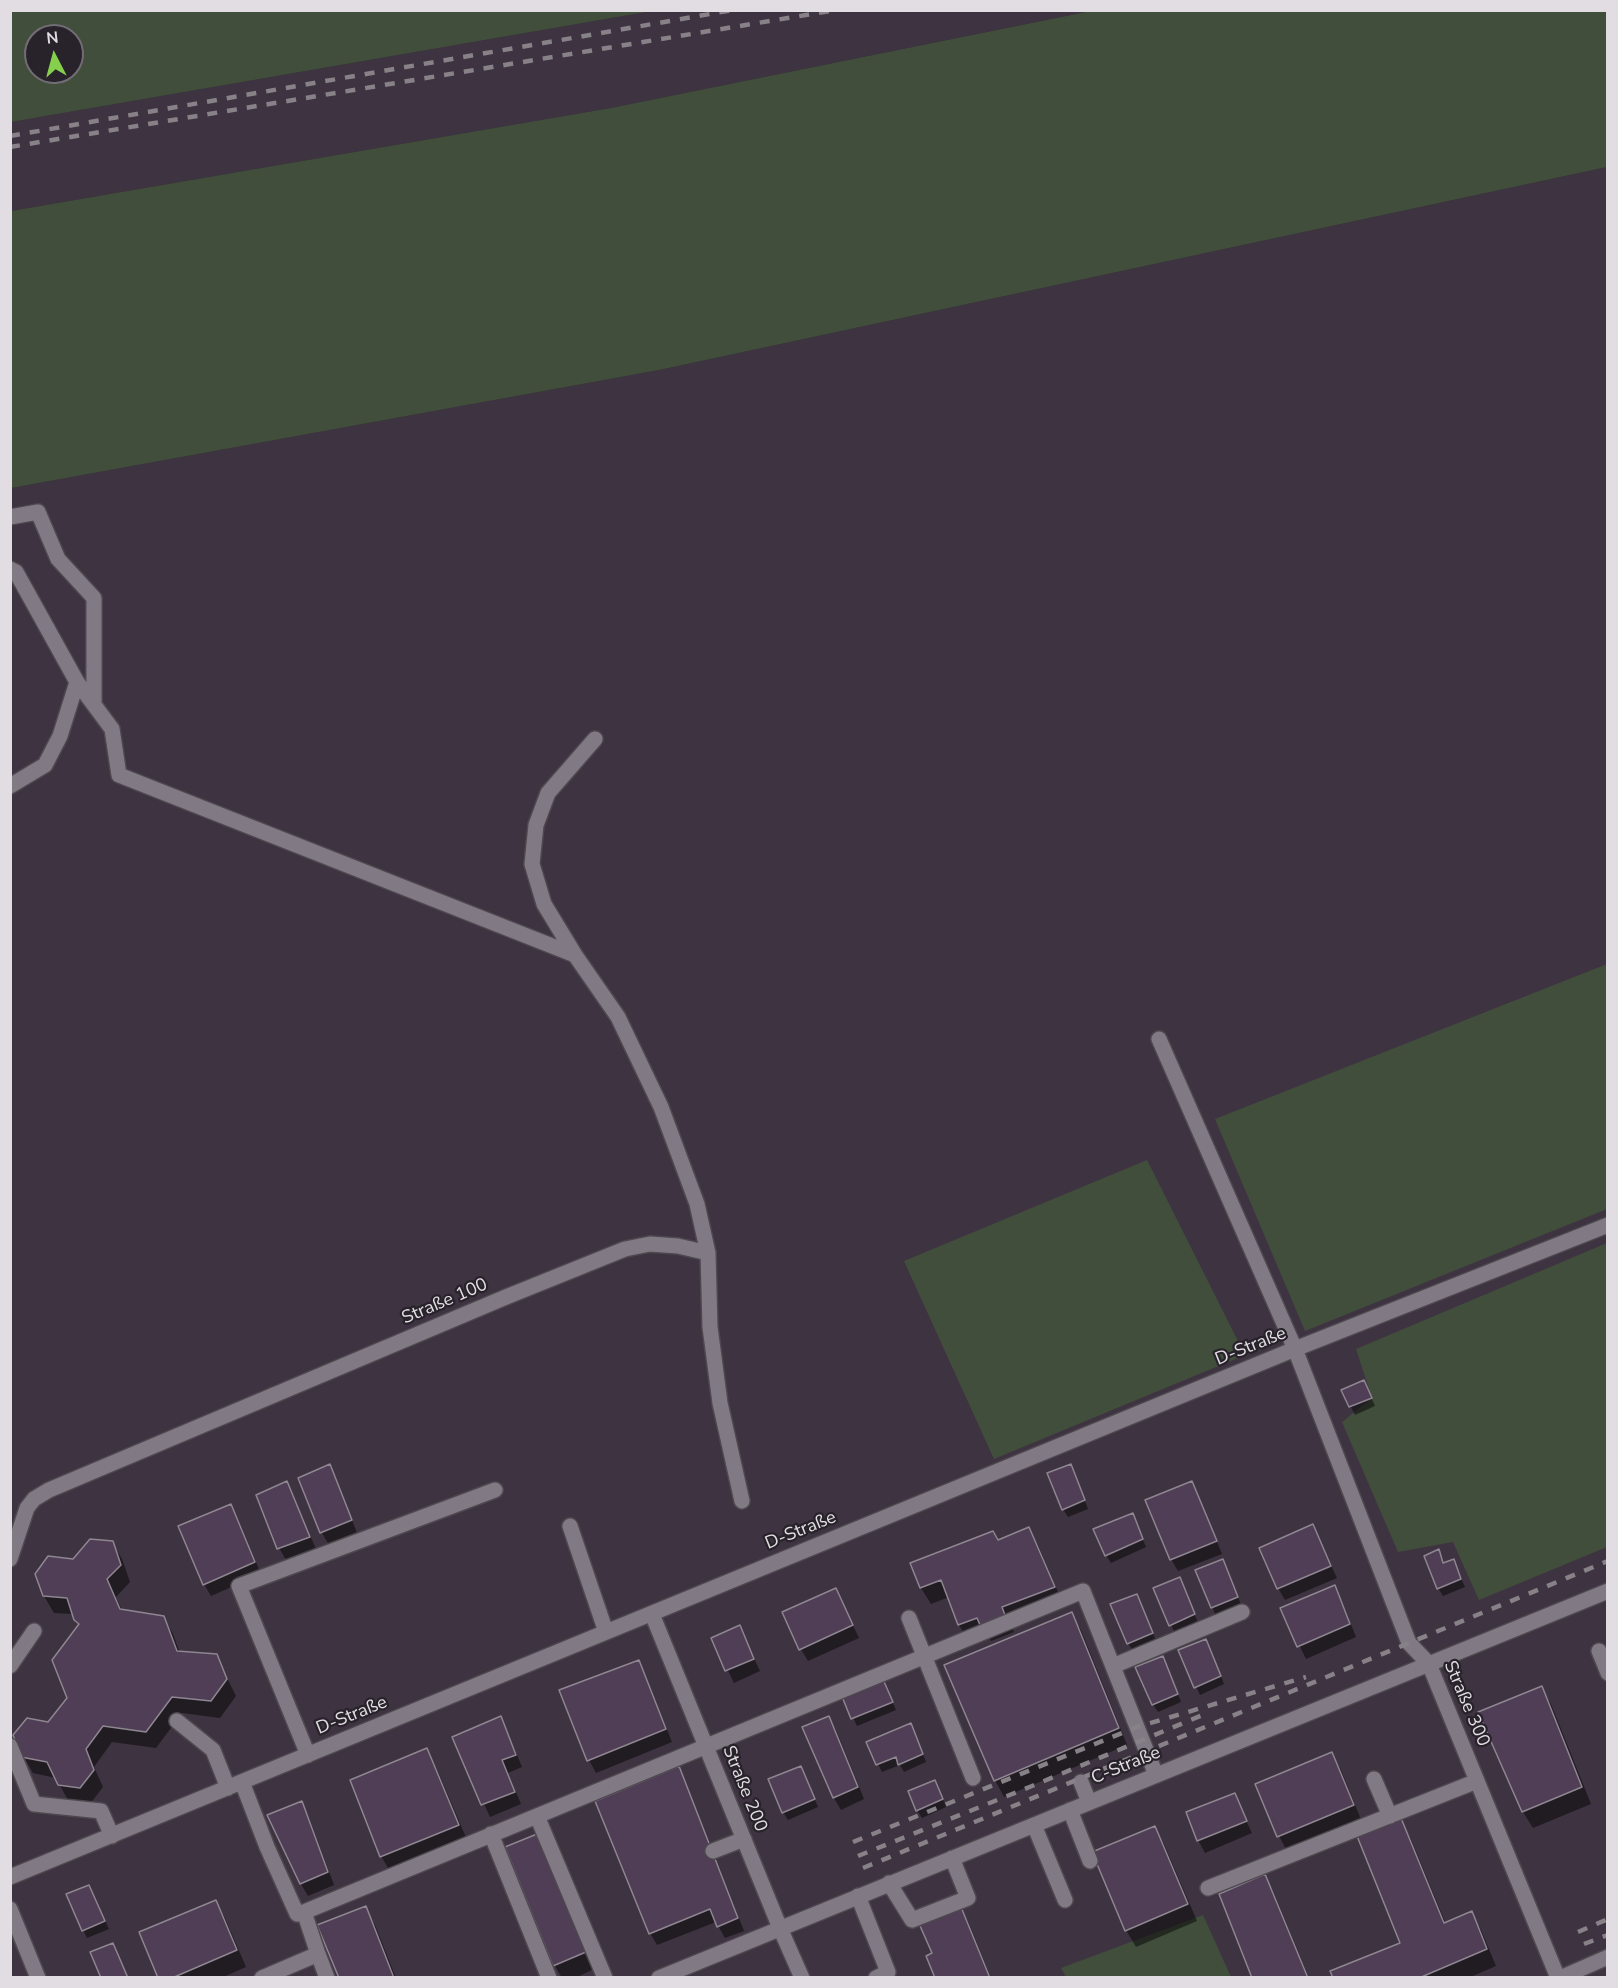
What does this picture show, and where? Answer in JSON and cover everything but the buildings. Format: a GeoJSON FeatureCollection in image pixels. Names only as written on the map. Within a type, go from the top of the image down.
{"type":"FeatureCollection","features":[{"type":"Feature","properties":{"kind":"lane"},"geometry":{"type":"LineString","coordinates":[[10,517],[38,512],[58,560],[94,598],[94,704]]}},
{"type":"Feature","properties":{"kind":"lane"},"geometry":{"type":"LineString","coordinates":[[10,569],[16,572],[76,682],[112,729],[119,775],[575,955]]}},
{"type":"Feature","properties":{"kind":"lane"},"geometry":{"type":"LineString","coordinates":[[10,786],[45,765],[60,736],[76,682]]}},
{"type":"Feature","properties":{"kind":"lane"},"geometry":{"type":"LineString","coordinates":[[595,739],[548,793],[536,825],[532,864],[544,904],[575,955],[618,1017],[661,1107],[697,1204],[708,1254],[710,1327],[720,1402],[742,1501]]}},
{"type":"Feature","properties":{"kind":"lane","name":"Straße 300"},"geometry":{"type":"LineString","coordinates":[[1159,1039],[1295,1349],[1409,1643],[1429,1664],[1559,1977]]}},
{"type":"Feature","properties":{"kind":"lane","name":"D-Straße"},"geometry":{"type":"LineString","coordinates":[[10,1877],[1295,1349],[1608,1225]]}},
{"type":"Feature","properties":{"kind":"lane","name":"Straße 100"},"geometry":{"type":"LineString","coordinates":[[10,1558],[27,1508],[34,1499],[49,1490],[625,1249],[650,1244],[678,1246],[708,1254]]}},
{"type":"Feature","properties":{"kind":"lane"},"geometry":{"type":"LineString","coordinates":[[308,1755],[239,1586],[495,1490]]}},
{"type":"Feature","properties":{"kind":"lane"},"geometry":{"type":"LineString","coordinates":[[570,1526],[606,1632]]}},
{"type":"Feature","properties":{"kind":"lane"},"geometry":{"type":"LineString","coordinates":[[177,1721],[213,1750],[235,1785],[267,1847],[297,1914],[1083,1591],[1156,1775]]}},
{"type":"Feature","properties":{"kind":"lane","name":"C-Straße"},"geometry":{"type":"LineString","coordinates":[[659,1977],[1608,1591]]}},
{"type":"Feature","properties":{"kind":"lane"},"geometry":{"type":"LineString","coordinates":[[1113,1666],[1242,1612]]}},
{"type":"Feature","properties":{"kind":"lane","name":"Straße 200"},"geometry":{"type":"LineString","coordinates":[[652,1614],[802,1977]]}},
{"type":"Feature","properties":{"kind":"lane"},"geometry":{"type":"LineString","coordinates":[[909,1618],[973,1778]]}},
{"type":"Feature","properties":{"kind":"lane"},"geometry":{"type":"LineString","coordinates":[[10,1666],[34,1631]]}},
{"type":"Feature","properties":{"kind":"lane"},"geometry":{"type":"LineString","coordinates":[[1599,1651],[1608,1673]]}},
{"type":"Feature","properties":{"kind":"lane"},"geometry":{"type":"LineString","coordinates":[[10,1746],[34,1803],[101,1811],[112,1836]]}},
{"type":"Feature","properties":{"kind":"lane"},"geometry":{"type":"LineString","coordinates":[[1374,1779],[1390,1816]]}},
{"type":"Feature","properties":{"kind":"lane"},"geometry":{"type":"LineString","coordinates":[[1208,1888],[1477,1781]]}},
{"type":"Feature","properties":{"kind":"lane"},"geometry":{"type":"LineString","coordinates":[[1081,1782],[1089,1802]]}},
{"type":"Feature","properties":{"kind":"lane"},"geometry":{"type":"LineString","coordinates":[[1070,1810],[1090,1861]]}},
{"type":"Feature","properties":{"kind":"lane"},"geometry":{"type":"LineString","coordinates":[[537,1816],[605,1977]]}},
{"type":"Feature","properties":{"kind":"lane"},"geometry":{"type":"LineString","coordinates":[[1034,1825],[1065,1900]]}},
{"type":"Feature","properties":{"kind":"lane"},"geometry":{"type":"LineString","coordinates":[[491,1834],[549,1977]]}},
{"type":"Feature","properties":{"kind":"lane"},"geometry":{"type":"LineString","coordinates":[[713,1851],[744,1839]]}},
{"type":"Feature","properties":{"kind":"lane"},"geometry":{"type":"LineString","coordinates":[[889,1883],[912,1920],[968,1898],[952,1858]]}},
{"type":"Feature","properties":{"kind":"lane"},"geometry":{"type":"LineString","coordinates":[[858,1896],[888,1972],[876,1977]]}},
{"type":"Feature","properties":{"kind":"lane"},"geometry":{"type":"LineString","coordinates":[[10,1909],[38,1977]]}},
{"type":"Feature","properties":{"kind":"lane"},"geometry":{"type":"LineString","coordinates":[[304,1912],[327,1977]]}},
{"type":"Feature","properties":{"kind":"lane"},"geometry":{"type":"LineString","coordinates":[[262,1977],[318,1954]]}},
{"type":"Feature","properties":{"kind":"lane"},"geometry":{"type":"LineString","coordinates":[[1559,1977],[1608,1957]]}},
{"type":"Feature","properties":{"kind":"shaded area"},"geometry":{"type":"Polygon","coordinates":[[[652,11],[1091,11],[611,108],[11,211],[11,122],[652,11]]]}},
{"type":"Feature","properties":{"kind":"shaded area"},"geometry":{"type":"Polygon","coordinates":[[[1607,167],[1607,1977],[11,1978],[11,488],[659,370],[1607,167]]]}},
{"type":"Feature","properties":{"kind":"green space"},"geometry":{"type":"Polygon","coordinates":[[[11,10],[652,11],[11,122],[11,10]]]}},
{"type":"Feature","properties":{"kind":"green space"},"geometry":{"type":"Polygon","coordinates":[[[1091,11],[1607,11],[1607,167],[659,370],[11,488],[11,211],[611,108],[1091,11]]]}},
{"type":"Feature","properties":{"kind":"green space"},"geometry":{"type":"Polygon","coordinates":[[[1607,964],[1607,1209],[1305,1331],[1215,1119],[1607,964]]]}},
{"type":"Feature","properties":{"kind":"green space"},"geometry":{"type":"Polygon","coordinates":[[[1147,1160],[1245,1355],[994,1459],[904,1261],[1147,1160]]]}},
{"type":"Feature","properties":{"kind":"green space"},"geometry":{"type":"Polygon","coordinates":[[[1607,1243],[1607,1547],[1479,1600],[1453,1542],[1398,1552],[1342,1422],[1372,1398],[1356,1349],[1607,1243]]]}},
{"type":"Feature","properties":{"kind":"green space"},"geometry":{"type":"Polygon","coordinates":[[[1203,1915],[1231,1977],[1066,1977],[1061,1968],[1203,1915]]]}},
{"type":"Feature","properties":{"kind":"railway"},"geometry":{"type":"LineString","coordinates":[[10,136],[733,10]]}},
{"type":"Feature","properties":{"kind":"railway"},"geometry":{"type":"LineString","coordinates":[[10,147],[836,10]]}},
{"type":"Feature","properties":{"kind":"railway"},"geometry":{"type":"LineString","coordinates":[[863,1868],[1608,1561]]}},
{"type":"Feature","properties":{"kind":"railway"},"geometry":{"type":"LineString","coordinates":[[853,1842],[1137,1727],[1306,1677]]}},
{"type":"Feature","properties":{"kind":"railway"},"geometry":{"type":"LineString","coordinates":[[858,1856],[1205,1714]]}},
{"type":"Feature","properties":{"kind":"railway"},"geometry":{"type":"LineString","coordinates":[[1578,1932],[1608,1919]]}},
{"type":"Feature","properties":{"kind":"railway"},"geometry":{"type":"LineString","coordinates":[[1584,1944],[1608,1935]]}}]}
